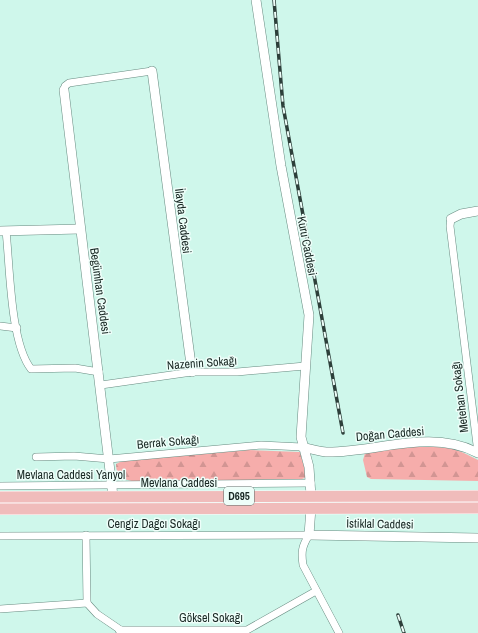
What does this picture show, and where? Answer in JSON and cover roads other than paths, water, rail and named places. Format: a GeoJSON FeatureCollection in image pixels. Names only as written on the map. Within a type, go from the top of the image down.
{"type":"FeatureCollection","features":[{"type":"Feature","properties":{"kind":"main road","name":"Mevlana Caddesi"},"geometry":{"type":"LineString","coordinates":[[0,497],[113,491],[311,496],[478,496]]}},
{"type":"Feature","properties":{"kind":"main road","name":"D695"},"geometry":{"type":"LineString","coordinates":[[0,508],[478,508]]}},
{"type":"Feature","properties":{"kind":"street","name":"Kuru Caddesi"},"geometry":{"type":"LineString","coordinates":[[256,0],[281,166],[309,315],[301,428],[302,446],[309,466],[311,496]]}},
{"type":"Feature","properties":{"kind":"street"},"geometry":{"type":"LineString","coordinates":[[64,90],[65,86],[69,83],[152,71]]}},
{"type":"Feature","properties":{"kind":"street","name":"İlayda Caddesi"},"geometry":{"type":"LineString","coordinates":[[152,71],[192,372]]}},
{"type":"Feature","properties":{"kind":"street","name":"Begümhan Caddesi"},"geometry":{"type":"LineString","coordinates":[[64,90],[113,491]]}},
{"type":"Feature","properties":{"kind":"street"},"geometry":{"type":"LineString","coordinates":[[451,219],[461,214],[478,211]]}},
{"type":"Feature","properties":{"kind":"street","name":"Metehan Sokağı"},"geometry":{"type":"LineString","coordinates":[[451,219],[450,226],[478,453]]}},
{"type":"Feature","properties":{"kind":"street"},"geometry":{"type":"LineString","coordinates":[[80,229],[3,231],[22,354],[31,368],[75,368],[99,372]]}},
{"type":"Feature","properties":{"kind":"street"},"geometry":{"type":"LineString","coordinates":[[0,326],[17,328]]}},
{"type":"Feature","properties":{"kind":"street","name":"Nazenin Sokağı"},"geometry":{"type":"LineString","coordinates":[[101,385],[192,372],[237,372],[305,366]]}},
{"type":"Feature","properties":{"kind":"street","name":"Doğan Caddesi"},"geometry":{"type":"LineString","coordinates":[[302,446],[333,452],[395,444],[443,443],[461,445],[478,453]]}},
{"type":"Feature","properties":{"kind":"street","name":"Berrak Sokağı"},"geometry":{"type":"LineString","coordinates":[[36,457],[74,456],[110,459],[275,444],[302,446]]}},
{"type":"Feature","properties":{"kind":"street","name":"Mevlana Caddesi Yanyol"},"geometry":{"type":"LineString","coordinates":[[0,486],[113,491],[311,483]]}},
{"type":"Feature","properties":{"kind":"street"},"geometry":{"type":"LineString","coordinates":[[311,508],[309,535],[302,546],[301,554],[304,565],[316,591],[339,633]]}},
{"type":"Feature","properties":{"kind":"street"},"geometry":{"type":"LineString","coordinates":[[86,535],[86,602],[97,614],[122,631]]}},
{"type":"Feature","properties":{"kind":"street","name":"Cengiz Dağcı Sokağı"},"geometry":{"type":"LineString","coordinates":[[0,536],[309,535]]}},
{"type":"Feature","properties":{"kind":"street","name":"İstiklal Caddesi"},"geometry":{"type":"LineString","coordinates":[[309,535],[478,538]]}},
{"type":"Feature","properties":{"kind":"street","name":"Göksel Sokağı"},"geometry":{"type":"LineString","coordinates":[[122,631],[247,631],[316,591]]}},
{"type":"Feature","properties":{"kind":"street"},"geometry":{"type":"LineString","coordinates":[[0,609],[86,602]]}},
{"type":"Feature","properties":{"kind":"railway"},"geometry":{"type":"LineString","coordinates":[[274,0],[283,106],[343,433]]}},
{"type":"Feature","properties":{"kind":"railway"},"geometry":{"type":"LineString","coordinates":[[398,615],[404,633]]}}]}
